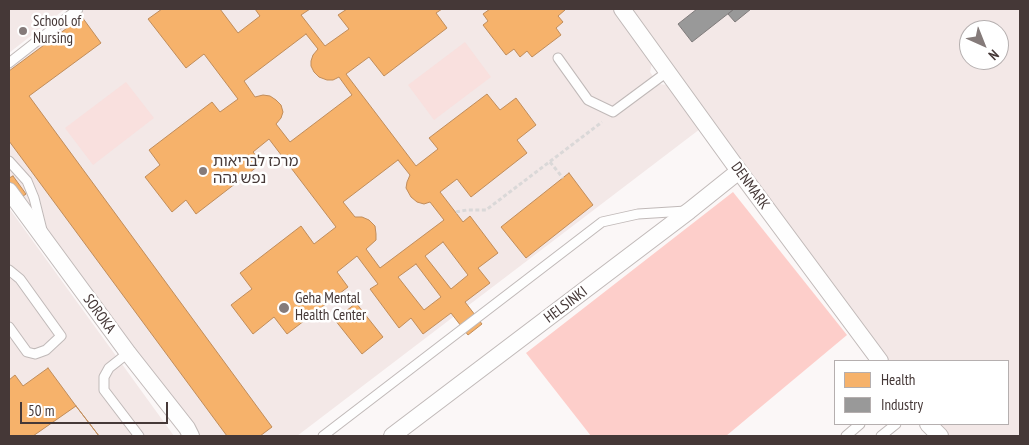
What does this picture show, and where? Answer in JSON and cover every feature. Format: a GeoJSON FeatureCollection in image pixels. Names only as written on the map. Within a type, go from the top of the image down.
{"type":"FeatureCollection","features":[{"type":"Feature","properties":{"kind":"street","name":"DENMARK"},"geometry":{"type":"LineString","coordinates":[[622,9],[879,360]]}},
{"type":"Feature","properties":{"kind":"street","name":"HELSINKI"},"geometry":{"type":"LineString","coordinates":[[392,436],[739,171]]}},
{"type":"Feature","properties":{"kind":"street","name":"SOROKA"},"geometry":{"type":"LineString","coordinates":[[9,191],[128,353],[187,428],[191,436]]}},
{"type":"Feature","properties":{"kind":"street"},"geometry":{"type":"LineString","coordinates":[[928,425],[940,436]]}},
{"type":"Feature","properties":{"kind":"lane"},"geometry":{"type":"LineString","coordinates":[[9,62],[78,9]]}},
{"type":"Feature","properties":{"kind":"lane"},"geometry":{"type":"LineString","coordinates":[[558,58],[588,100],[613,112],[668,72]]}},
{"type":"Feature","properties":{"kind":"lane"},"geometry":{"type":"LineString","coordinates":[[9,161],[27,181],[34,198],[45,240]]}},
{"type":"Feature","properties":{"kind":"lane"},"geometry":{"type":"LineString","coordinates":[[323,436],[602,222],[638,214],[689,210]]}},
{"type":"Feature","properties":{"kind":"lane"},"geometry":{"type":"LineString","coordinates":[[9,270],[20,279],[61,336],[46,350],[35,354],[27,352],[9,327]]}},
{"type":"Feature","properties":{"kind":"lane"},"geometry":{"type":"LineString","coordinates":[[128,353],[109,368],[104,377],[104,390],[139,436]]}},
{"type":"Feature","properties":{"kind":"lane"},"geometry":{"type":"LineString","coordinates":[[846,436],[859,425]]}},
{"type":"Feature","properties":{"kind":"lane"},"geometry":{"type":"LineString","coordinates":[[881,436],[895,425]]}},
{"type":"Feature","properties":{"kind":"path"},"geometry":{"type":"LineString","coordinates":[[456,212],[486,210],[608,118]]}},
{"type":"Feature","properties":{"kind":"path"},"geometry":{"type":"LineString","coordinates":[[550,162],[563,178]]}},
{"type":"Feature","properties":{"kind":"shaded area","name":"School of Nursing"},"geometry":{"type":"Polygon","coordinates":[[[9,9],[65,9],[9,53],[9,9]]]}},
{"type":"Feature","properties":{"kind":"shaded area","name":"Geha Mental Health Center"},"geometry":{"type":"Polygon","coordinates":[[[86,9],[613,9],[652,63],[650,72],[658,84],[668,85],[700,129],[297,436],[198,436],[9,179],[9,69],[86,9]]]}},
{"type":"Feature","properties":{"kind":"shaded area"},"geometry":{"type":"Polygon","coordinates":[[[622,9],[1020,9],[1020,436],[937,436],[928,425],[1009,425],[1009,360],[879,360],[622,9]]]}},
{"type":"Feature","properties":{"kind":"shaded area"},"geometry":{"type":"Polygon","coordinates":[[[465,42],[491,77],[434,120],[408,85],[465,42]]]}},
{"type":"Feature","properties":{"kind":"shaded area"},"geometry":{"type":"Polygon","coordinates":[[[126,82],[154,118],[93,165],[65,128],[126,82]]]}},
{"type":"Feature","properties":{"kind":"shaded area"},"geometry":{"type":"Polygon","coordinates":[[[733,192],[847,335],[726,436],[591,436],[526,353],[733,192]]]}},
{"type":"Feature","properties":{"kind":"shaded area"},"geometry":{"type":"Polygon","coordinates":[[[9,208],[174,436],[9,436],[9,208]]]}},
{"type":"Feature","properties":{"kind":"building: Health","name":"מרכז לבריאות נפש גהה"},"geometry":{"type":"Polygon","coordinates":[[[162,9],[220,9],[238,33],[260,16],[255,9],[310,9],[301,15],[325,46],[349,29],[338,15],[347,9],[442,9],[436,13],[447,28],[384,76],[369,57],[346,74],[416,166],[438,149],[429,138],[487,94],[500,110],[516,98],[536,125],[517,140],[527,153],[471,197],[457,179],[440,192],[463,222],[470,216],[498,253],[478,268],[490,283],[465,302],[482,324],[468,335],[451,313],[423,334],[411,318],[399,328],[370,289],[378,284],[357,256],[337,272],[348,287],[287,334],[274,317],[253,334],[231,305],[252,289],[240,273],[301,226],[314,244],[336,227],[269,139],[253,152],[262,163],[196,214],[186,200],[172,212],[145,177],[160,165],[149,150],[212,102],[220,112],[238,99],[204,54],[186,68],[148,19],[162,9]],[[306,34],[244,81],[255,97],[270,96],[281,105],[283,112],[276,124],[290,142],[352,95],[339,77],[327,80],[319,77],[314,72],[311,61],[318,49],[306,34]],[[398,160],[343,202],[355,217],[369,220],[375,226],[376,240],[366,249],[380,268],[444,220],[430,202],[424,204],[417,202],[411,197],[406,188],[410,175],[398,160]],[[443,242],[425,256],[451,289],[468,275],[443,242]],[[416,264],[398,277],[424,310],[441,297],[416,264]]]}},
{"type":"Feature","properties":{"kind":"building: Health"},"geometry":{"type":"Polygon","coordinates":[[[490,9],[564,9],[558,16],[563,22],[556,28],[561,35],[532,57],[527,51],[520,57],[514,49],[506,55],[483,25],[488,21],[483,14],[490,9]]]}},
{"type":"Feature","properties":{"kind":"building: Health"},"geometry":{"type":"Polygon","coordinates":[[[82,17],[101,43],[29,96],[272,427],[260,436],[227,436],[9,141],[9,71],[82,17]]]}},
{"type":"Feature","properties":{"kind":"building: Health"},"geometry":{"type":"Polygon","coordinates":[[[569,173],[593,205],[526,258],[501,227],[569,173]]]}},
{"type":"Feature","properties":{"kind":"building: Health"},"geometry":{"type":"Polygon","coordinates":[[[13,176],[26,194],[9,206],[9,178],[13,176]]]}},
{"type":"Feature","properties":{"kind":"building: Health"},"geometry":{"type":"Polygon","coordinates":[[[356,303],[383,337],[362,354],[335,320],[356,303]]]}},
{"type":"Feature","properties":{"kind":"building: Health"},"geometry":{"type":"Polygon","coordinates":[[[48,368],[99,436],[9,436],[9,380],[15,375],[23,386],[48,368]]]}},
{"type":"Feature","properties":{"kind":"building: Health"},"geometry":{"type":"Polygon","coordinates":[[[76,406],[99,436],[33,436],[76,406]]]}},
{"type":"Feature","properties":{"kind":"building: Industry"},"geometry":{"type":"Polygon","coordinates":[[[697,9],[734,9],[692,42],[678,24],[697,9]]]}},
{"type":"Feature","properties":{"kind":"building: Industry"},"geometry":{"type":"Polygon","coordinates":[[[734,9],[751,9],[735,22],[728,14],[734,9]]]}},
{"type":"Feature","properties":{"kind":"place","name":"School of Nursing"},"geometry":{"type":"Point","coordinates":[23,31]}},
{"type":"Feature","properties":{"kind":"place","name":"מרכז לבריאות נפש גהה"},"geometry":{"type":"Point","coordinates":[203,171]}},
{"type":"Feature","properties":{"kind":"place","name":"Geha Mental Health Center"},"geometry":{"type":"Point","coordinates":[284,308]}}]}
